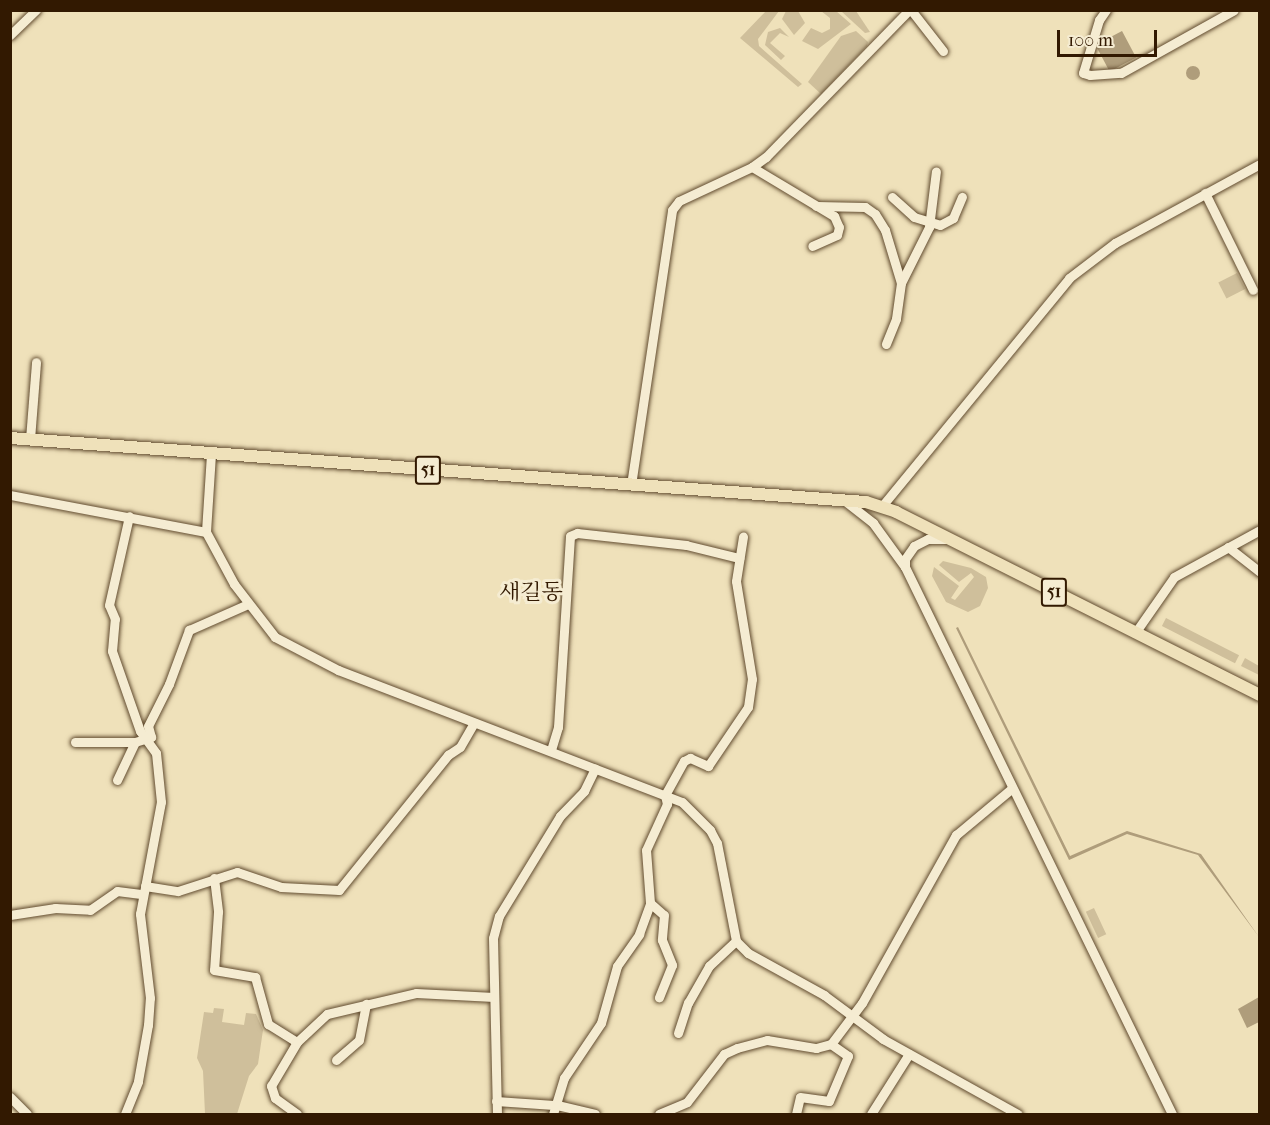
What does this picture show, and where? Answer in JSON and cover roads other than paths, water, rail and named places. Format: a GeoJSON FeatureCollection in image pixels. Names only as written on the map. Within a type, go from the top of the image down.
{"type":"FeatureCollection","features":[{"type":"Feature","properties":{"kind":"main road","name":"51"},"geometry":{"type":"LineString","coordinates":[[10,438],[845,501],[882,506],[1260,695]]}},
{"type":"Feature","properties":{"kind":"street"},"geometry":{"type":"LineString","coordinates":[[10,35],[36,10]]}},
{"type":"Feature","properties":{"kind":"street"},"geometry":{"type":"LineString","coordinates":[[631,485],[672,210],[679,201],[752,167],[796,130],[910,10],[943,51]]}},
{"type":"Feature","properties":{"kind":"street"},"geometry":{"type":"LineString","coordinates":[[1106,10],[1099,20],[1083,73],[1090,75],[1121,73],[1234,10]]}},
{"type":"Feature","properties":{"kind":"street"},"geometry":{"type":"LineString","coordinates":[[882,506],[1069,278],[1115,243],[1260,164]]}},
{"type":"Feature","properties":{"kind":"street"},"geometry":{"type":"LineString","coordinates":[[752,167],[834,216],[839,227],[837,235],[812,246]]}},
{"type":"Feature","properties":{"kind":"street"},"geometry":{"type":"LineString","coordinates":[[886,344],[896,319],[901,284],[929,224],[936,171]]}},
{"type":"Feature","properties":{"kind":"street"},"geometry":{"type":"LineString","coordinates":[[1205,193],[1253,290]]}},
{"type":"Feature","properties":{"kind":"street"},"geometry":{"type":"LineString","coordinates":[[892,197],[898,206],[929,224],[947,223],[962,197]]}},
{"type":"Feature","properties":{"kind":"street"},"geometry":{"type":"LineString","coordinates":[[816,206],[865,207],[875,214],[895,254],[901,284]]}},
{"type":"Feature","properties":{"kind":"street"},"geometry":{"type":"LineString","coordinates":[[30,439],[36,362]]}},
{"type":"Feature","properties":{"kind":"street"},"geometry":{"type":"LineString","coordinates":[[211,454],[206,532],[248,604],[275,637],[304,655],[682,802],[710,830],[722,857],[736,941],[758,961],[824,995],[853,1017],[909,1053],[1018,1114]]}},
{"type":"Feature","properties":{"kind":"street"},"geometry":{"type":"LineString","coordinates":[[10,495],[206,532]]}},
{"type":"Feature","properties":{"kind":"street"},"geometry":{"type":"LineString","coordinates":[[845,501],[873,523],[905,567],[1011,789],[1172,1114]]}},
{"type":"Feature","properties":{"kind":"street"},"geometry":{"type":"LineString","coordinates":[[125,1114],[138,1081],[150,1007],[140,923],[161,802],[156,753],[136,720],[112,651],[115,619],[109,605],[129,516]]}},
{"type":"Feature","properties":{"kind":"street"},"geometry":{"type":"LineString","coordinates":[[1135,633],[1174,577],[1260,530]]}},
{"type":"Feature","properties":{"kind":"street"},"geometry":{"type":"LineString","coordinates":[[551,750],[558,727],[570,536],[577,534],[686,545],[739,558]]}},
{"type":"Feature","properties":{"kind":"street"},"geometry":{"type":"LineString","coordinates":[[555,1108],[564,1078],[601,1023],[616,966],[639,934],[650,903],[646,850],[667,804],[664,795],[684,761],[690,758],[708,766],[748,707],[752,679],[738,604],[739,558],[744,537]]}},
{"type":"Feature","properties":{"kind":"street"},"geometry":{"type":"LineString","coordinates":[[905,567],[905,559],[914,546],[928,539],[950,538]]}},
{"type":"Feature","properties":{"kind":"street"},"geometry":{"type":"LineString","coordinates":[[1228,547],[1260,572]]}},
{"type":"Feature","properties":{"kind":"street"},"geometry":{"type":"LineString","coordinates":[[148,740],[148,726],[169,684],[189,630],[248,604]]}},
{"type":"Feature","properties":{"kind":"street"},"geometry":{"type":"LineString","coordinates":[[10,915],[55,908],[90,910],[117,891],[178,891],[237,872],[281,887],[339,890],[448,755],[460,747],[474,723]]}},
{"type":"Feature","properties":{"kind":"street"},"geometry":{"type":"LineString","coordinates":[[75,742],[148,740]]}},
{"type":"Feature","properties":{"kind":"street"},"geometry":{"type":"LineString","coordinates":[[117,780],[135,742]]}},
{"type":"Feature","properties":{"kind":"street"},"geometry":{"type":"LineString","coordinates":[[497,1114],[492,938],[499,916],[560,816],[584,791],[595,768]]}},
{"type":"Feature","properties":{"kind":"street"},"geometry":{"type":"LineString","coordinates":[[659,1114],[687,1102],[724,1054],[737,1048],[767,1040],[816,1048],[831,1044],[853,1017],[956,835],[1011,789]]}},
{"type":"Feature","properties":{"kind":"street"},"geometry":{"type":"LineString","coordinates":[[214,878],[218,912],[214,970],[255,977],[268,1024],[297,1042]]}},
{"type":"Feature","properties":{"kind":"street"},"geometry":{"type":"LineString","coordinates":[[650,903],[664,915],[662,940],[672,965],[659,997]]}},
{"type":"Feature","properties":{"kind":"street"},"geometry":{"type":"LineString","coordinates":[[678,1034],[688,1003],[709,966],[736,941]]}},
{"type":"Feature","properties":{"kind":"street"},"geometry":{"type":"LineString","coordinates":[[297,1114],[274,1098],[271,1086],[297,1042],[327,1014],[416,993],[470,998],[494,997]]}},
{"type":"Feature","properties":{"kind":"street"},"geometry":{"type":"LineString","coordinates":[[336,1060],[359,1040],[366,1004]]}},
{"type":"Feature","properties":{"kind":"street"},"geometry":{"type":"LineString","coordinates":[[796,1114],[800,1097],[829,1101],[848,1056],[831,1044]]}},
{"type":"Feature","properties":{"kind":"street"},"geometry":{"type":"LineString","coordinates":[[871,1114],[909,1053]]}},
{"type":"Feature","properties":{"kind":"street"},"geometry":{"type":"LineString","coordinates":[[10,1097],[27,1114]]}},
{"type":"Feature","properties":{"kind":"street"},"geometry":{"type":"LineString","coordinates":[[496,1101],[596,1114]]}},
{"type":"Feature","properties":{"kind":"district","name":"새길동"},"geometry":{"type":"Point","coordinates":[531,593]}}]}
